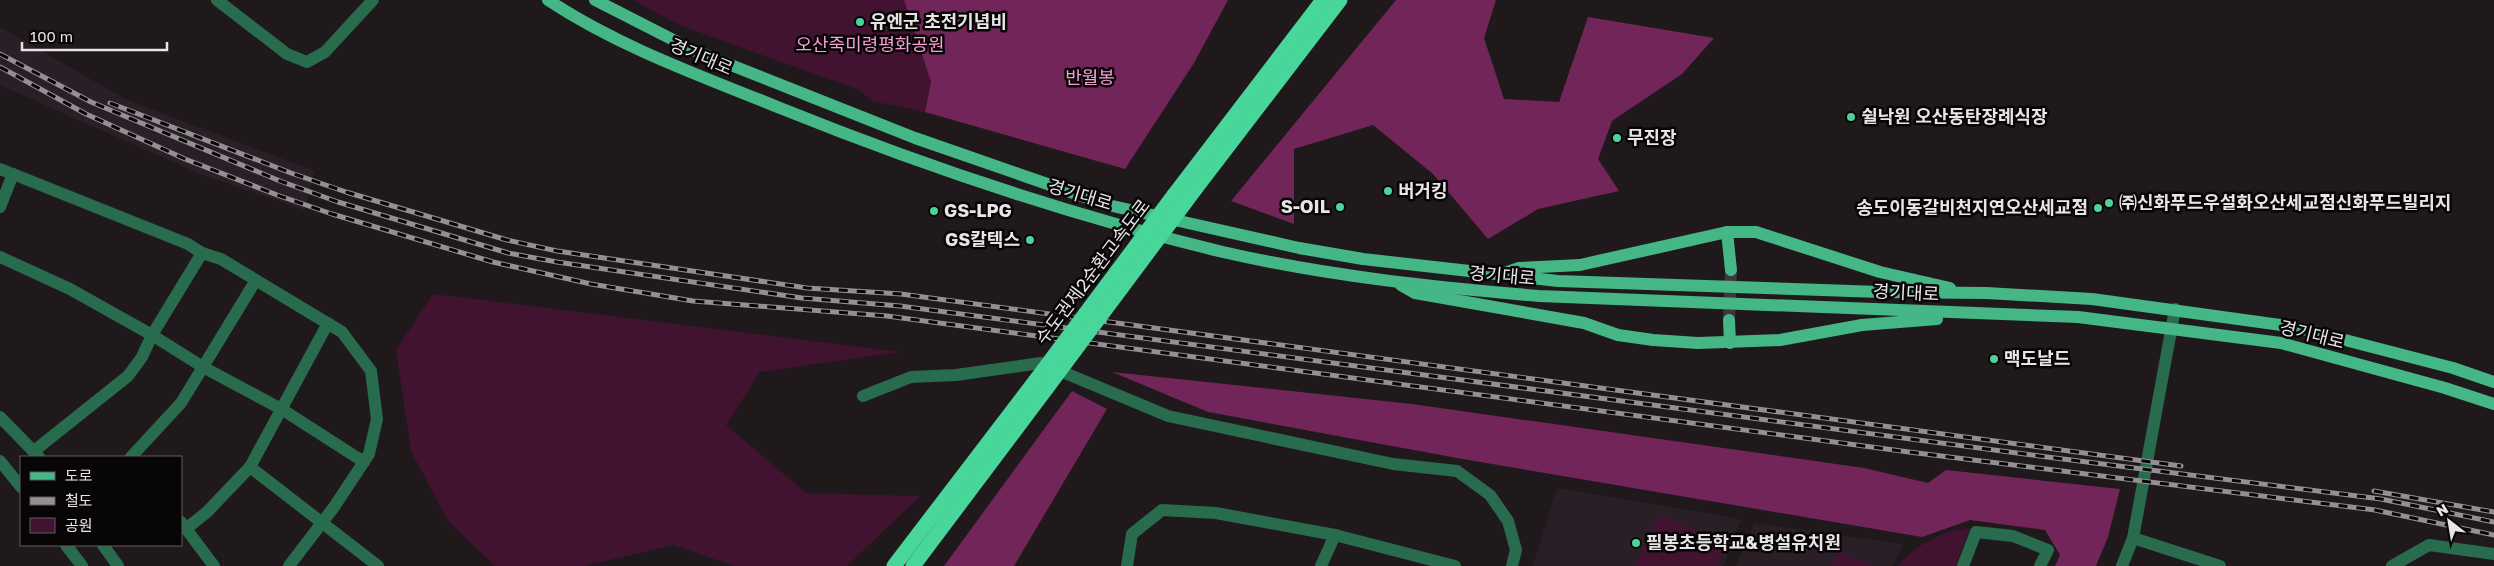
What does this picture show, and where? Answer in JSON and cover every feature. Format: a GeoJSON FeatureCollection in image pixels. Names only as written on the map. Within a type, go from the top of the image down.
{"type":"FeatureCollection","features":[{"type":"Feature","properties":{"kind":"highway"},"geometry":{"type":"LineString","coordinates":[[1289,44],[1317,0]]}},
{"type":"Feature","properties":{"kind":"highway","name":"수도권제2순환고속도로"},"geometry":{"type":"LineString","coordinates":[[914,566],[1174,195],[1323,0]]}},
{"type":"Feature","properties":{"kind":"highway","name":"수도권제2순환고속도로"},"geometry":{"type":"LineString","coordinates":[[894,566],[1196,188],[1340,0]]}},
{"type":"Feature","properties":{"kind":"main road","name":"경기대로"},"geometry":{"type":"LineString","coordinates":[[548,0],[577,20],[692,72],[818,123],[1085,216],[1225,252],[1356,277],[1539,296],[2078,317],[2281,343],[2446,388],[2494,404]]}},
{"type":"Feature","properties":{"kind":"main road","name":"경기대로"},"geometry":{"type":"LineString","coordinates":[[595,0],[694,50],[915,138],[1108,204],[1299,248],[1363,259],[1558,281],[1971,293],[2092,299],[2295,327],[2453,368],[2494,382]]}},
{"type":"Feature","properties":{"kind":"main road"},"geometry":{"type":"LineString","coordinates":[[1727,232],[1731,270]]}},
{"type":"Feature","properties":{"kind":"main road"},"geometry":{"type":"LineString","coordinates":[[1498,275],[1519,268],[1580,265],[1727,232],[1756,232],[1880,272],[1971,293]]}},
{"type":"Feature","properties":{"kind":"main road"},"geometry":{"type":"LineString","coordinates":[[1394,282],[1415,293],[1584,323],[1618,335],[1653,340],[1730,343],[1780,340],[1862,325],[1969,314]]}},
{"type":"Feature","properties":{"kind":"main road"},"geometry":{"type":"LineString","coordinates":[[1729,320],[1730,343]]}},
{"type":"Feature","properties":{"kind":"street"},"geometry":{"type":"LineString","coordinates":[[217,0],[287,54],[307,62],[325,52],[373,0]]}},
{"type":"Feature","properties":{"kind":"street"},"geometry":{"type":"LineString","coordinates":[[0,168],[188,244],[202,253],[221,259],[342,332],[371,371],[377,419],[369,454],[289,566]]}},
{"type":"Feature","properties":{"kind":"street"},"geometry":{"type":"LineString","coordinates":[[0,207],[14,174]]}},
{"type":"Feature","properties":{"kind":"street"},"geometry":{"type":"LineString","coordinates":[[0,417],[37,454],[128,376],[142,357],[152,335],[202,253]]}},
{"type":"Feature","properties":{"kind":"street"},"geometry":{"type":"LineString","coordinates":[[0,257],[70,290],[152,335],[203,367],[283,410],[364,462]]}},
{"type":"Feature","properties":{"kind":"street"},"geometry":{"type":"LineString","coordinates":[[133,456],[181,403],[256,280]]}},
{"type":"Feature","properties":{"kind":"street"},"geometry":{"type":"LineString","coordinates":[[2122,566],[2133,538],[2175,309]]}},
{"type":"Feature","properties":{"kind":"street"},"geometry":{"type":"LineString","coordinates":[[214,566],[184,525],[207,512],[250,467],[283,410],[328,323]]}},
{"type":"Feature","properties":{"kind":"street"},"geometry":{"type":"LineString","coordinates":[[862,396],[911,377],[956,375],[1041,363],[1168,416],[1393,464],[1457,470],[1490,495],[1508,521],[1516,550],[1512,566]]}},
{"type":"Feature","properties":{"kind":"street"},"geometry":{"type":"LineString","coordinates":[[0,461],[20,487]]}},
{"type":"Feature","properties":{"kind":"street"},"geometry":{"type":"LineString","coordinates":[[250,467],[377,566]]}},
{"type":"Feature","properties":{"kind":"street"},"geometry":{"type":"LineString","coordinates":[[1127,566],[1132,534],[1162,510],[1216,513],[1335,535],[1455,566]]}},
{"type":"Feature","properties":{"kind":"street"},"geometry":{"type":"LineString","coordinates":[[1963,566],[1976,532],[2014,536],[2048,550],[2040,566]]}},
{"type":"Feature","properties":{"kind":"street"},"geometry":{"type":"LineString","coordinates":[[1321,566],[1335,535]]}},
{"type":"Feature","properties":{"kind":"street"},"geometry":{"type":"LineString","coordinates":[[2133,538],[2220,566]]}},
{"type":"Feature","properties":{"kind":"street"},"geometry":{"type":"LineString","coordinates":[[2392,566],[2429,545],[2494,554]]}},
{"type":"Feature","properties":{"kind":"street"},"geometry":{"type":"LineString","coordinates":[[67,546],[82,566]]}},
{"type":"Feature","properties":{"kind":"street"},"geometry":{"type":"LineString","coordinates":[[104,546],[118,566]]}},
{"type":"Feature","properties":{"kind":"shaded area"},"geometry":{"type":"Polygon","coordinates":[[[0,27],[127,100],[315,171],[304,210],[200,174],[0,85],[0,27]]]}},
{"type":"Feature","properties":{"kind":"shaded area","name":"필봉초등학교&병설유치원"},"geometry":{"type":"Polygon","coordinates":[[[1557,488],[1741,520],[1723,566],[1533,566],[1557,488]]]}},
{"type":"Feature","properties":{"kind":"shaded area"},"geometry":{"type":"Polygon","coordinates":[[[1754,523],[1903,544],[1893,566],[1736,566],[1754,523]]]}},
{"type":"Feature","properties":{"kind":"green space","name":"오산죽미령평화공원"},"geometry":{"type":"Polygon","coordinates":[[[633,0],[904,0],[931,82],[925,112],[872,101],[859,90],[679,25],[633,0]]]}},
{"type":"Feature","properties":{"kind":"green space","name":"반월봉"},"geometry":{"type":"Polygon","coordinates":[[[904,0],[1228,0],[1194,63],[1125,169],[925,112],[931,82],[904,0]]]}},
{"type":"Feature","properties":{"kind":"green space"},"geometry":{"type":"Polygon","coordinates":[[[1396,0],[1496,0],[1484,38],[1504,99],[1559,102],[1588,17],[1714,38],[1682,74],[1612,121],[1598,159],[1619,191],[1538,209],[1488,239],[1433,174],[1373,125],[1294,149],[1294,224],[1231,201],[1396,0]]]}},
{"type":"Feature","properties":{"kind":"green space"},"geometry":{"type":"Polygon","coordinates":[[[433,294],[900,352],[760,372],[726,425],[806,493],[920,496],[847,566],[735,566],[673,545],[584,566],[495,566],[448,521],[411,451],[396,350],[433,294]]]}},
{"type":"Feature","properties":{"kind":"green space"},"geometry":{"type":"Polygon","coordinates":[[[1112,372],[1412,404],[1864,468],[1928,483],[1946,470],[2120,489],[2108,537],[2096,566],[2055,566],[2060,555],[2045,530],[1970,520],[1922,537],[1457,458],[1208,412],[1112,372]]]}},
{"type":"Feature","properties":{"kind":"green space"},"geometry":{"type":"Polygon","coordinates":[[[1072,391],[1107,409],[1014,566],[944,566],[1072,391]]]}},
{"type":"Feature","properties":{"kind":"green space"},"geometry":{"type":"Polygon","coordinates":[[[1658,515],[1727,544],[1718,566],[1636,566],[1658,515]]]}},
{"type":"Feature","properties":{"kind":"green space"},"geometry":{"type":"Polygon","coordinates":[[[1970,528],[1956,566],[1897,566],[1912,551],[1930,540],[1949,532],[1970,528]]]}},
{"type":"Feature","properties":{"kind":"green space"},"geometry":{"type":"Polygon","coordinates":[[[1838,551],[1873,566],[1832,566],[1838,551]]]}},
{"type":"Feature","properties":{"kind":"tunnel"},"geometry":{"type":"LineString","coordinates":[[1729,320],[1731,270]]}},
{"type":"Feature","properties":{"kind":"railway"},"geometry":{"type":"LineString","coordinates":[[0,54],[91,102],[280,181],[338,202],[508,253],[802,298],[900,306],[2381,499],[2494,522]]}},
{"type":"Feature","properties":{"kind":"railway"},"geometry":{"type":"LineString","coordinates":[[0,67],[86,114],[185,159],[277,195],[332,214],[493,262],[591,284],[693,301],[887,316],[1909,452],[2375,510],[2494,535]]}},
{"type":"Feature","properties":{"kind":"railway"},"geometry":{"type":"LineString","coordinates":[[110,103],[291,173],[346,192],[507,240],[557,251],[807,288],[901,294],[2181,466]]}},
{"type":"Feature","properties":{"kind":"railway"},"geometry":{"type":"LineString","coordinates":[[2374,491],[2494,512]]}},
{"type":"Feature","properties":{"kind":"place","name":"유엔군 초전기념비"},"geometry":{"type":"Point","coordinates":[860,22]}},
{"type":"Feature","properties":{"kind":"place","name":"쉴낙원 오산동탄장례식장"},"geometry":{"type":"Point","coordinates":[1851,117]}},
{"type":"Feature","properties":{"kind":"place","name":"무진장"},"geometry":{"type":"Point","coordinates":[1617,138]}},
{"type":"Feature","properties":{"kind":"place","name":"버거킹"},"geometry":{"type":"Point","coordinates":[1388,191]}},
{"type":"Feature","properties":{"kind":"place","name":"㈜신화푸드우설화오산세교점신화푸드빌리지"},"geometry":{"type":"Point","coordinates":[2109,203]}},
{"type":"Feature","properties":{"kind":"place","name":"S-OIL"},"geometry":{"type":"Point","coordinates":[1340,207]}},
{"type":"Feature","properties":{"kind":"place","name":"송도이동갈비천지연오산세교점"},"geometry":{"type":"Point","coordinates":[2098,208]}},
{"type":"Feature","properties":{"kind":"place","name":"GS-LPG"},"geometry":{"type":"Point","coordinates":[934,211]}},
{"type":"Feature","properties":{"kind":"place","name":"GS칼텍스"},"geometry":{"type":"Point","coordinates":[1030,240]}},
{"type":"Feature","properties":{"kind":"place","name":"맥도날드"},"geometry":{"type":"Point","coordinates":[1994,359]}},
{"type":"Feature","properties":{"kind":"place","name":"필봉초등학교&병설유치원"},"geometry":{"type":"Point","coordinates":[1636,543]}}]}
